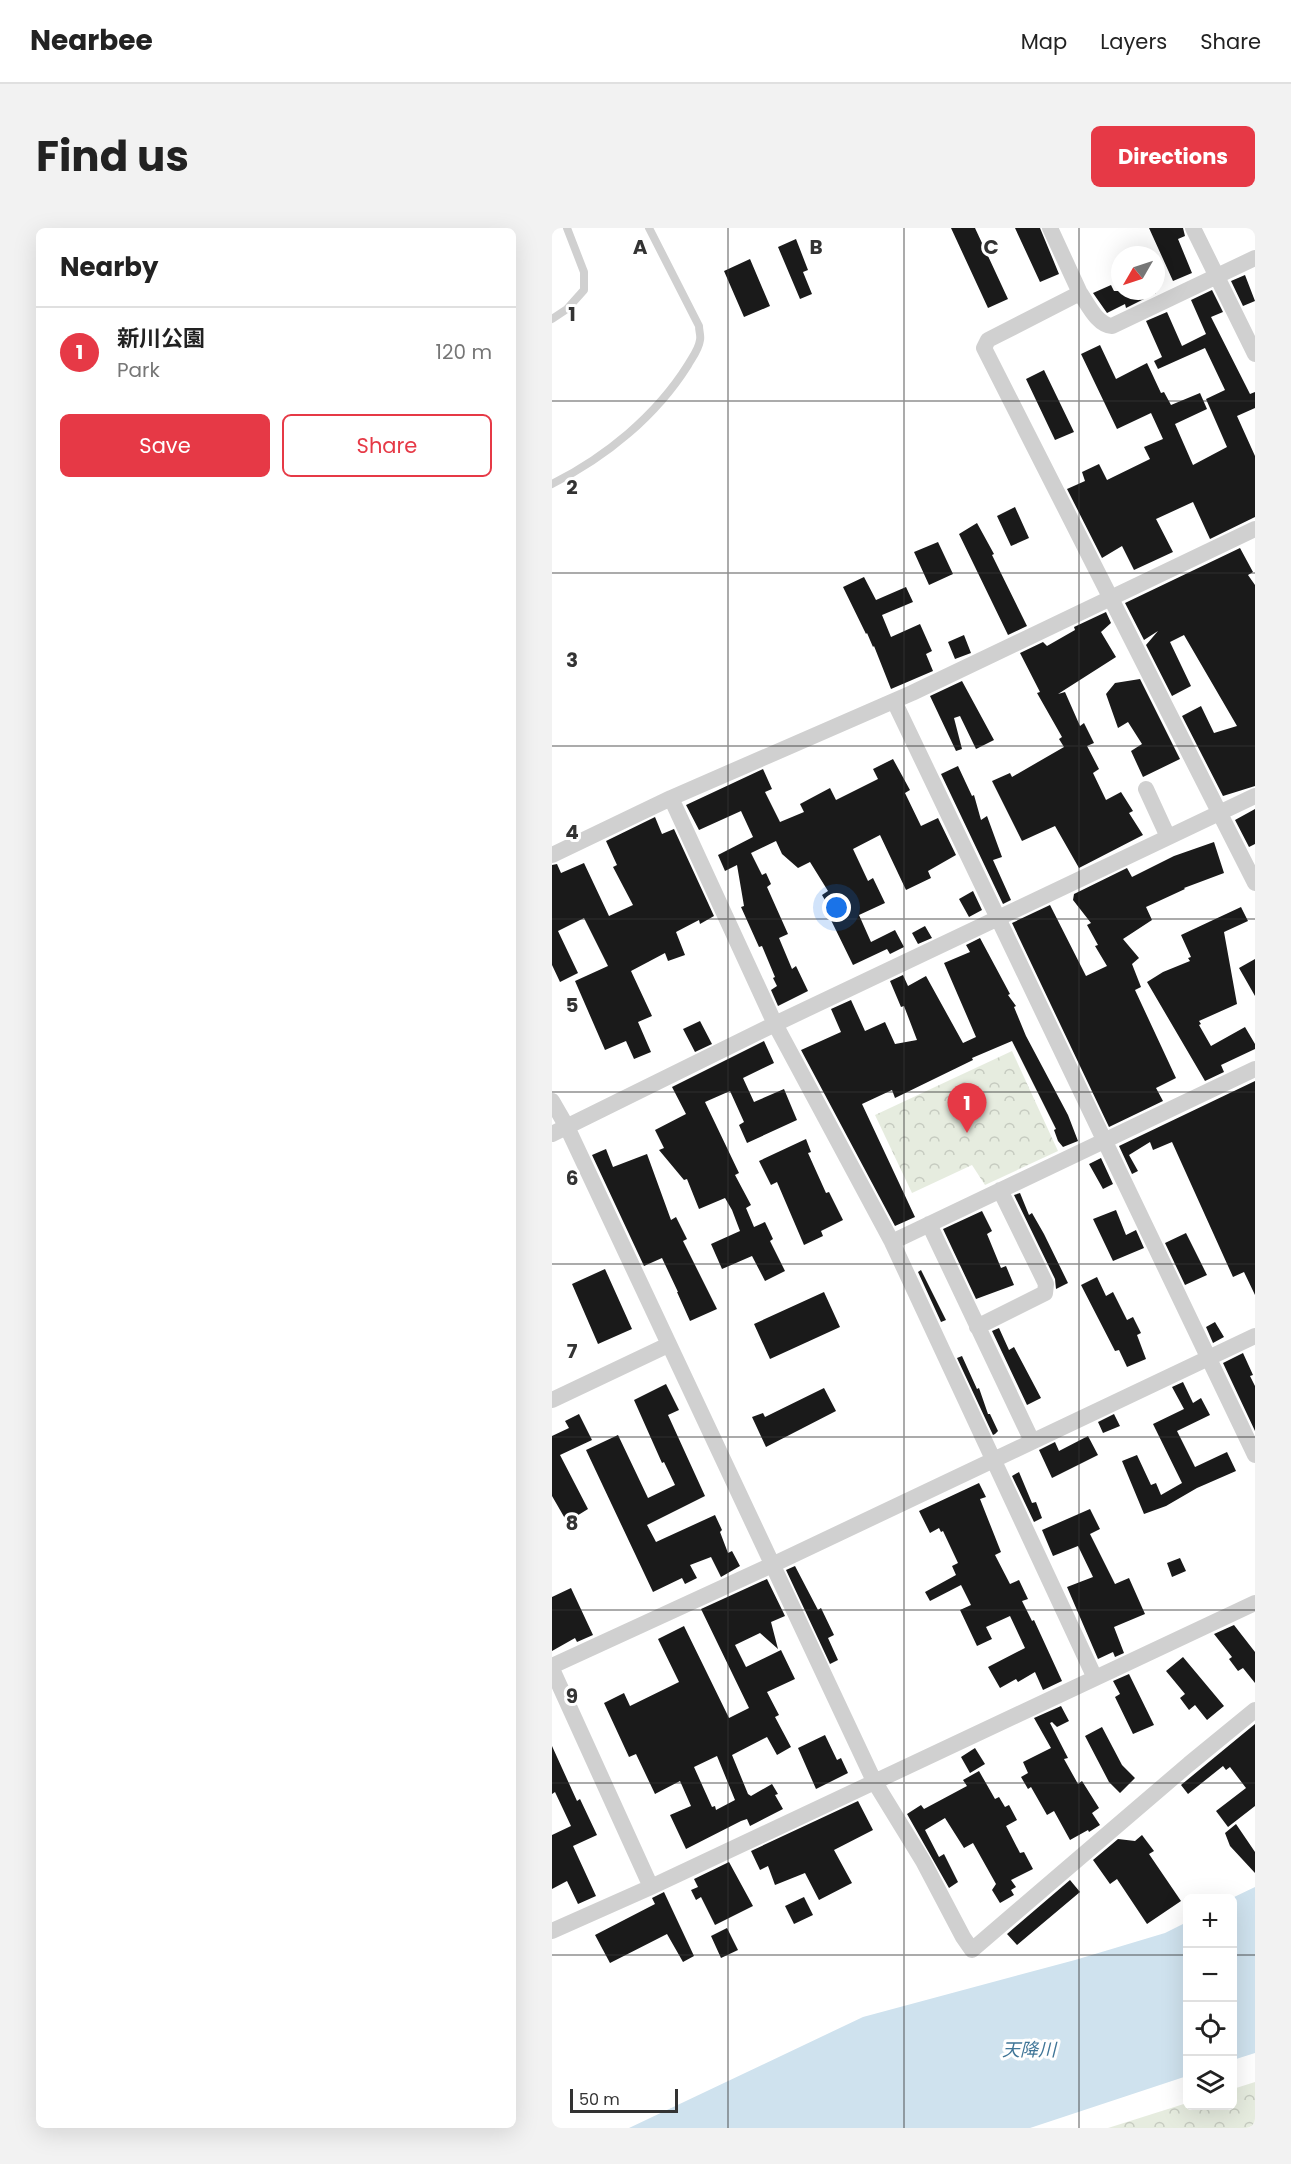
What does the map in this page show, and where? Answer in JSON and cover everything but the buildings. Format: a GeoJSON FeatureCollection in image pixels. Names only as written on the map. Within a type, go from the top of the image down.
{"type":"FeatureCollection","features":[{"type":"Feature","properties":{"kind":"street"},"geometry":{"type":"LineString","coordinates":[[1050,228],[1080,293],[1105,325],[1112,326],[1255,258]]}},
{"type":"Feature","properties":{"kind":"street"},"geometry":{"type":"LineString","coordinates":[[1193,228],[1255,354]]}},
{"type":"Feature","properties":{"kind":"street"},"geometry":{"type":"LineString","coordinates":[[1080,293],[988,339],[984,348],[1255,883]]}},
{"type":"Feature","properties":{"kind":"street"},"geometry":{"type":"LineString","coordinates":[[552,855],[670,798],[894,701],[1255,529]]}},
{"type":"Feature","properties":{"kind":"street"},"geometry":{"type":"LineString","coordinates":[[894,701],[1255,1455]]}},
{"type":"Feature","properties":{"kind":"street"},"geometry":{"type":"LineString","coordinates":[[1146,789],[1168,837]]}},
{"type":"Feature","properties":{"kind":"street"},"geometry":{"type":"LineString","coordinates":[[559,1131],[775,1024],[1255,796]]}},
{"type":"Feature","properties":{"kind":"street"},"geometry":{"type":"LineString","coordinates":[[670,798],[775,1024],[891,1242],[1095,1678]]}},
{"type":"Feature","properties":{"kind":"street"},"geometry":{"type":"LineString","coordinates":[[891,1242],[1255,1070]]}},
{"type":"Feature","properties":{"kind":"street"},"geometry":{"type":"LineString","coordinates":[[552,1101],[559,1131],[668,1345],[874,1781],[972,1950],[1188,1764],[1255,1710]]}},
{"type":"Feature","properties":{"kind":"street"},"geometry":{"type":"LineString","coordinates":[[977,1327],[1045,1293],[1046,1284],[1000,1190]]}},
{"type":"Feature","properties":{"kind":"street"},"geometry":{"type":"LineString","coordinates":[[929,1224],[1032,1441]]}},
{"type":"Feature","properties":{"kind":"street"},"geometry":{"type":"LineString","coordinates":[[651,1887],[552,1668],[1255,1336]]}},
{"type":"Feature","properties":{"kind":"street"},"geometry":{"type":"LineString","coordinates":[[552,1400],[668,1345]]}},
{"type":"Feature","properties":{"kind":"street"},"geometry":{"type":"LineString","coordinates":[[552,1931],[651,1887],[1255,1603]]}},
{"type":"Feature","properties":{"kind":"lane"},"geometry":{"type":"LineString","coordinates":[[552,319],[567,309],[584,290],[584,272],[567,228]]}},
{"type":"Feature","properties":{"kind":"lane"},"geometry":{"type":"LineString","coordinates":[[552,484],[610,448],[631,431],[662,402],[697,351],[700,340],[699,326],[649,228]]}},
{"type":"Feature","properties":{"kind":"green space"},"geometry":{"type":"Polygon","coordinates":[[[1012,1051],[1058,1151],[985,1185],[972,1165],[912,1193],[875,1115],[1012,1051]]]}},
{"type":"Feature","properties":{"kind":"green space"},"geometry":{"type":"Polygon","coordinates":[[[1255,2082],[1255,2128],[1108,2128],[1183,2104],[1183,2110],[1237,2110],[1237,2088],[1255,2082]]]}},
{"type":"Feature","properties":{"kind":"water"},"geometry":{"type":"Polygon","coordinates":[[[1255,1887],[1255,2053],[1237,2059],[1237,1948],[1237,1896],[1255,1887]]]}},
{"type":"Feature","properties":{"kind":"water","name":"天降川"},"geometry":{"type":"Polygon","coordinates":[[[1183,1924],[1183,2077],[1030,2128],[629,2128],[863,2017],[1075,1960],[1165,1933],[1183,1924]]]}},
{"type":"Feature","properties":{"kind":"place","name":"新川公園"},"geometry":{"type":"Point","coordinates":[967,1133]}}]}
